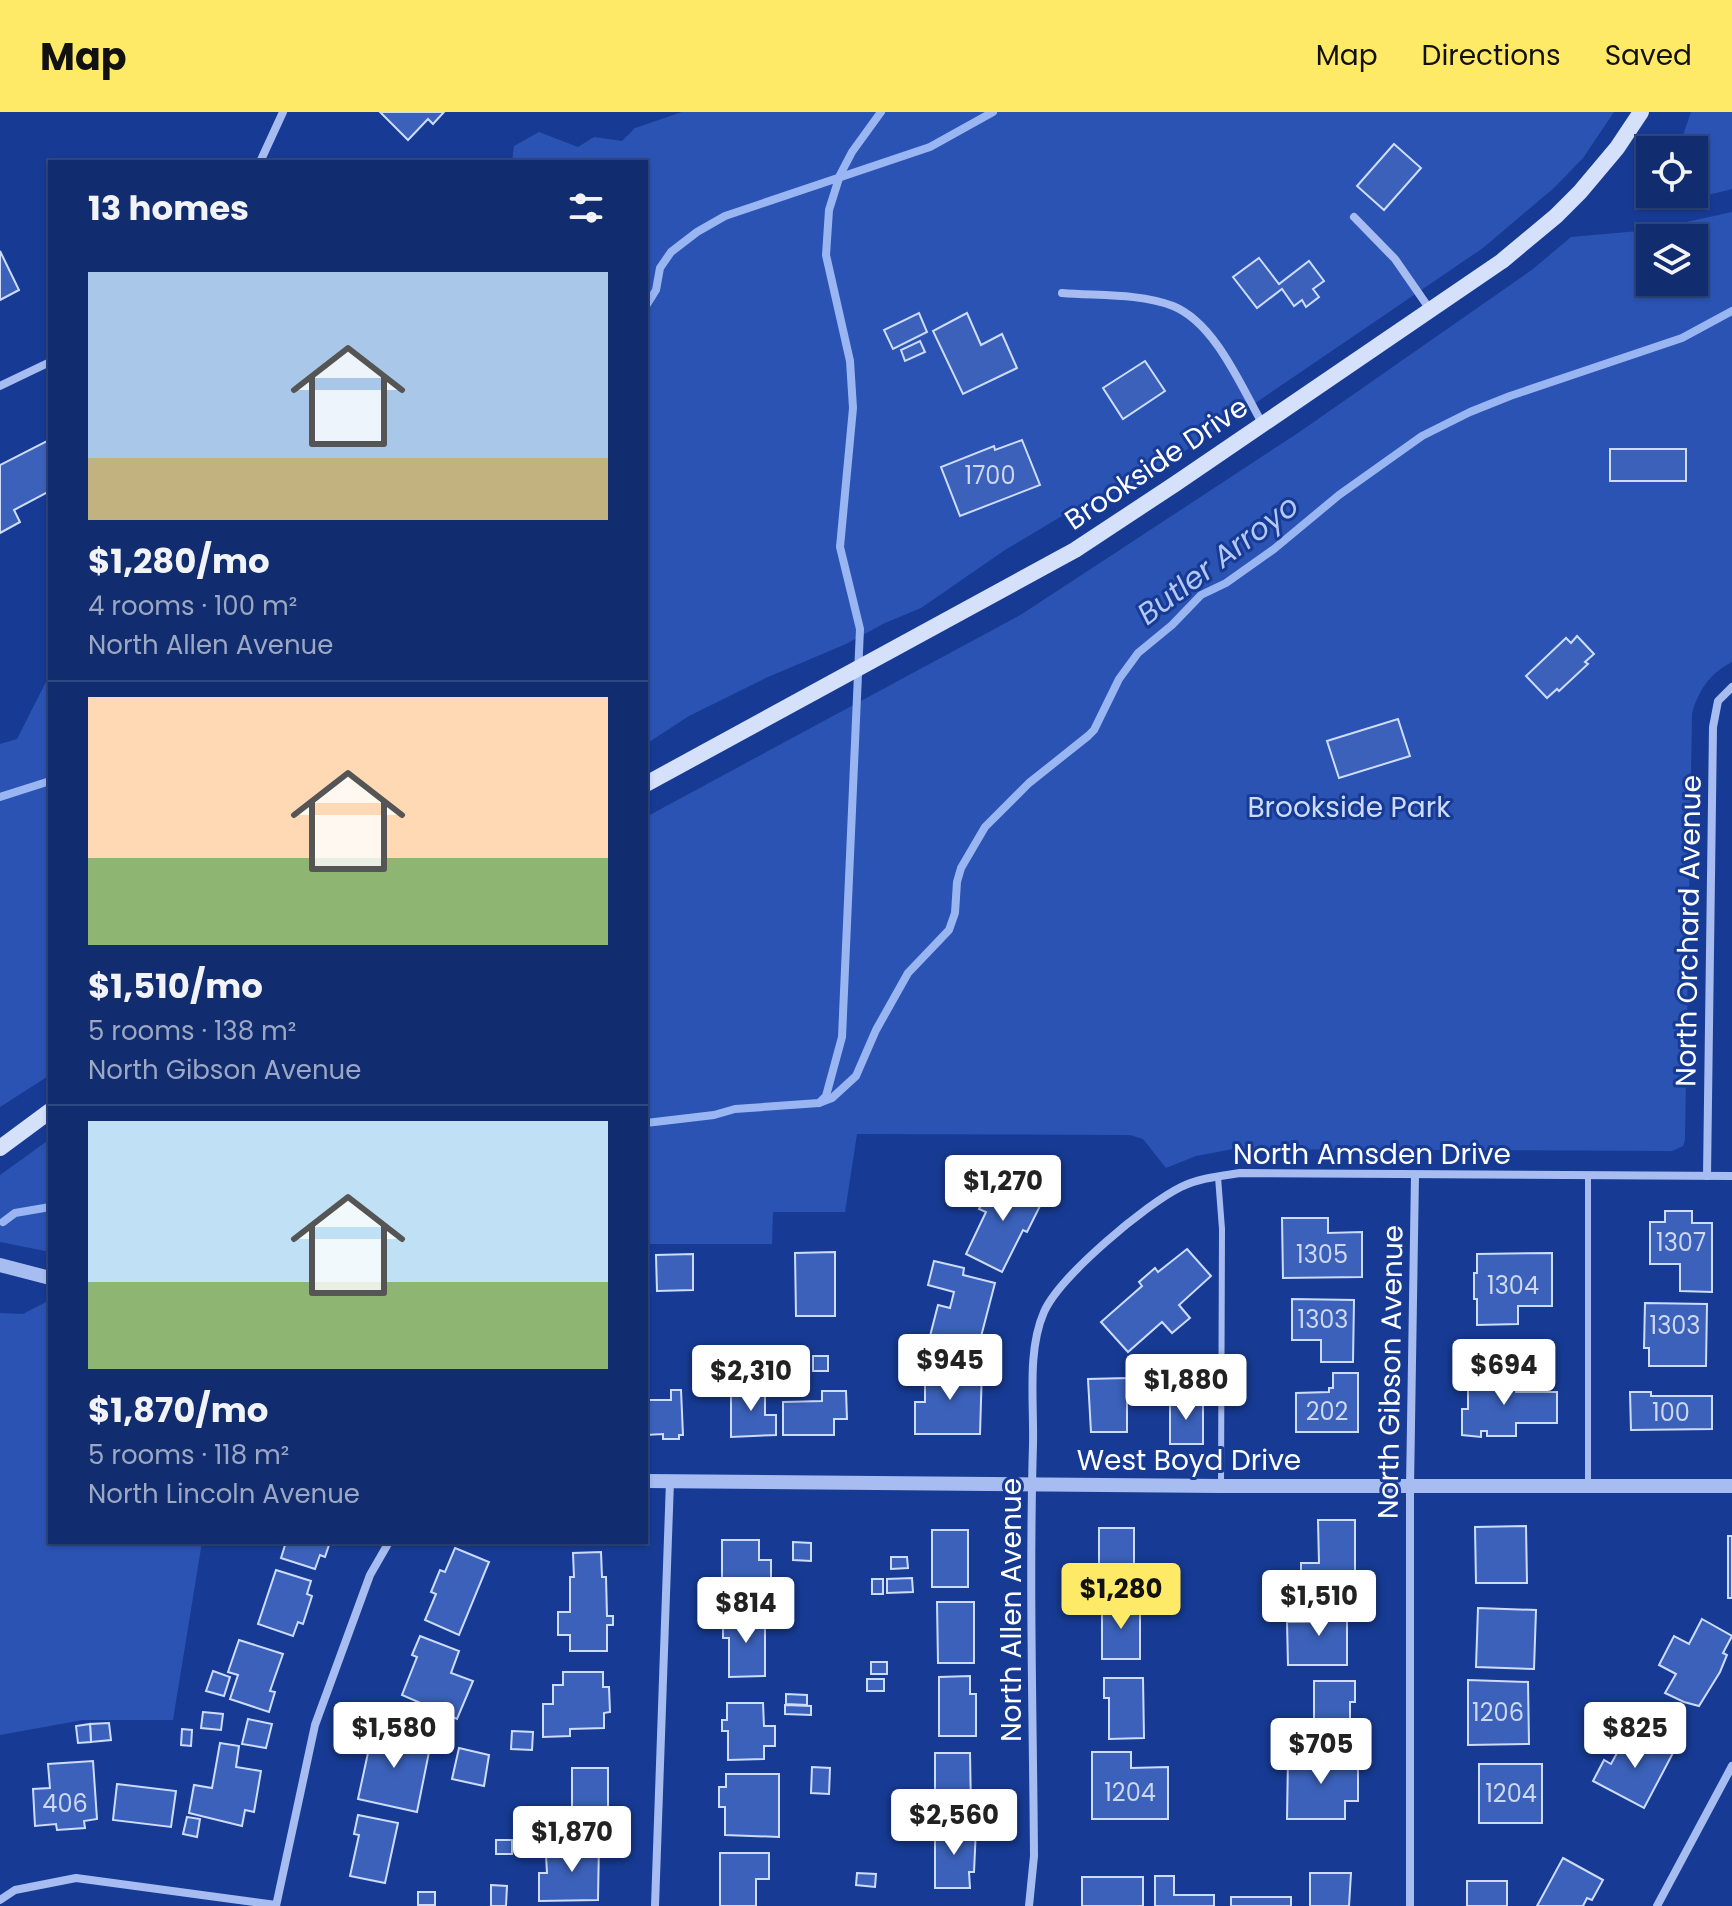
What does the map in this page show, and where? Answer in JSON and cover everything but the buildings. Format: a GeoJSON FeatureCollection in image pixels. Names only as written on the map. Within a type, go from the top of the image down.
{"type":"FeatureCollection","features":[{"type":"Feature","properties":{"kind":"main road","name":"Brookside Drive"},"geometry":{"type":"LineString","coordinates":[[648,783],[1075,550],[1431,311],[1502,261],[1556,216],[1598,172],[1641,112]]}},
{"type":"Feature","properties":{"kind":"main road"},"geometry":{"type":"LineString","coordinates":[[0,1148],[48,1112]]}},
{"type":"Feature","properties":{"kind":"street"},"geometry":{"type":"LineString","coordinates":[[261,160],[283,112]]}},
{"type":"Feature","properties":{"kind":"street"},"geometry":{"type":"LineString","coordinates":[[1354,217],[1395,259],[1431,311]]}},
{"type":"Feature","properties":{"kind":"street"},"geometry":{"type":"LineString","coordinates":[[1062,293],[1127,297],[1172,306],[1192,317],[1214,340],[1262,423]]}},
{"type":"Feature","properties":{"kind":"street"},"geometry":{"type":"LineString","coordinates":[[0,386],[48,363]]}},
{"type":"Feature","properties":{"kind":"street","name":"North Orchard Avenue"},"geometry":{"type":"LineString","coordinates":[[1707,1176],[1713,727],[1718,701],[1730,688]]}},
{"type":"Feature","properties":{"kind":"street","name":"North Amsden Drive"},"geometry":{"type":"LineString","coordinates":[[1043,1315],[1054,1294],[1071,1273],[1156,1201],[1183,1185],[1218,1177],[1240,1173],[1732,1176]]}},
{"type":"Feature","properties":{"kind":"street","name":"North Gibson Avenue"},"geometry":{"type":"LineString","coordinates":[[1410,1906],[1410,1487],[1415,1175]]}},
{"type":"Feature","properties":{"kind":"street"},"geometry":{"type":"LineString","coordinates":[[0,1265],[48,1277]]}},
{"type":"Feature","properties":{"kind":"street","name":"North Allen Avenue"},"geometry":{"type":"LineString","coordinates":[[1029,1906],[1034,1856],[1032,1485],[1035,1366],[1043,1315]]}},
{"type":"Feature","properties":{"kind":"street","name":"West Boyd Drive"},"geometry":{"type":"LineString","coordinates":[[648,1481],[1410,1487],[1732,1486]]}},
{"type":"Feature","properties":{"kind":"street"},"geometry":{"type":"LineString","coordinates":[[655,1906],[670,1481]]}},
{"type":"Feature","properties":{"kind":"street"},"geometry":{"type":"LineString","coordinates":[[0,1900],[15,1890],[76,1878],[276,1906],[315,1725],[370,1575],[388,1544]]}},
{"type":"Feature","properties":{"kind":"street"},"geometry":{"type":"LineString","coordinates":[[1657,1906],[1732,1766]]}},
{"type":"Feature","properties":{"kind":"lane"},"geometry":{"type":"LineString","coordinates":[[1588,1176],[1588,1486]]}},
{"type":"Feature","properties":{"kind":"lane"},"geometry":{"type":"LineString","coordinates":[[1218,1177],[1222,1220],[1221,1486]]}},
{"type":"Feature","properties":{"kind":"green space"},"geometry":{"type":"Polygon","coordinates":[[[682,112],[1614,112],[1583,158],[1555,187],[1483,248],[1151,474],[1072,510],[1005,550],[921,608],[768,677],[689,716],[648,743],[648,160],[512,160],[514,146],[539,132],[578,147],[594,137],[622,141],[635,128],[682,112]]]}},
{"type":"Feature","properties":{"kind":"green space"},"geometry":{"type":"Polygon","coordinates":[[[1691,112],[1732,112],[1732,189],[1708,195],[1708,136],[1683,136],[1691,112]]]}},
{"type":"Feature","properties":{"kind":"green space","name":"Brookside Park"},"geometry":{"type":"Polygon","coordinates":[[[1732,212],[1732,662],[1706,684],[1692,714],[1683,1146],[1672,1151],[1233,1149],[1196,1156],[1166,1168],[1143,1139],[1130,1135],[857,1134],[845,1212],[773,1212],[772,1244],[648,1244],[648,816],[1022,614],[1298,433],[1533,269],[1571,237],[1636,231],[1636,296],[1708,296],[1708,224],[1677,224],[1732,212]]]}},
{"type":"Feature","properties":{"kind":"green space"},"geometry":{"type":"Polygon","coordinates":[[[48,678],[48,1076],[0,1107],[0,744],[17,739],[48,678]]]}},
{"type":"Feature","properties":{"kind":"green space"},"geometry":{"type":"Polygon","coordinates":[[[48,1140],[48,1252],[0,1242],[0,1175],[48,1140]]]}},
{"type":"Feature","properties":{"kind":"green space"},"geometry":{"type":"Polygon","coordinates":[[[48,1302],[48,1544],[202,1544],[173,1720],[83,1720],[0,1735],[0,1313],[23,1314],[48,1302]]]}},
{"type":"Feature","properties":{"kind":"waterway"},"geometry":{"type":"LineString","coordinates":[[819,1103],[826,1096],[842,1037],[860,629],[840,547],[853,408],[850,361],[826,255],[829,210],[840,175],[852,152],[881,112]]}},
{"type":"Feature","properties":{"kind":"waterway"},"geometry":{"type":"LineString","coordinates":[[648,303],[656,290],[660,268],[671,252],[725,216],[930,147],[993,112]]}},
{"type":"Feature","properties":{"kind":"waterway","name":"Butler Arroyo"},"geometry":{"type":"LineString","coordinates":[[648,1123],[714,1115],[735,1109],[819,1103],[832,1098],[856,1076],[876,1030],[908,973],[949,930],[955,913],[961,868],[985,827],[1029,783],[1094,730],[1119,679],[1138,653],[1172,625],[1201,595],[1226,583],[1274,549],[1339,495],[1422,436],[1510,396],[1682,338],[1732,311]]}},
{"type":"Feature","properties":{"kind":"waterway"},"geometry":{"type":"LineString","coordinates":[[0,797],[48,782]]}},
{"type":"Feature","properties":{"kind":"waterway","name":"Butler Arroyo"},"geometry":{"type":"LineString","coordinates":[[3,1222],[15,1213],[48,1207]]}}]}
